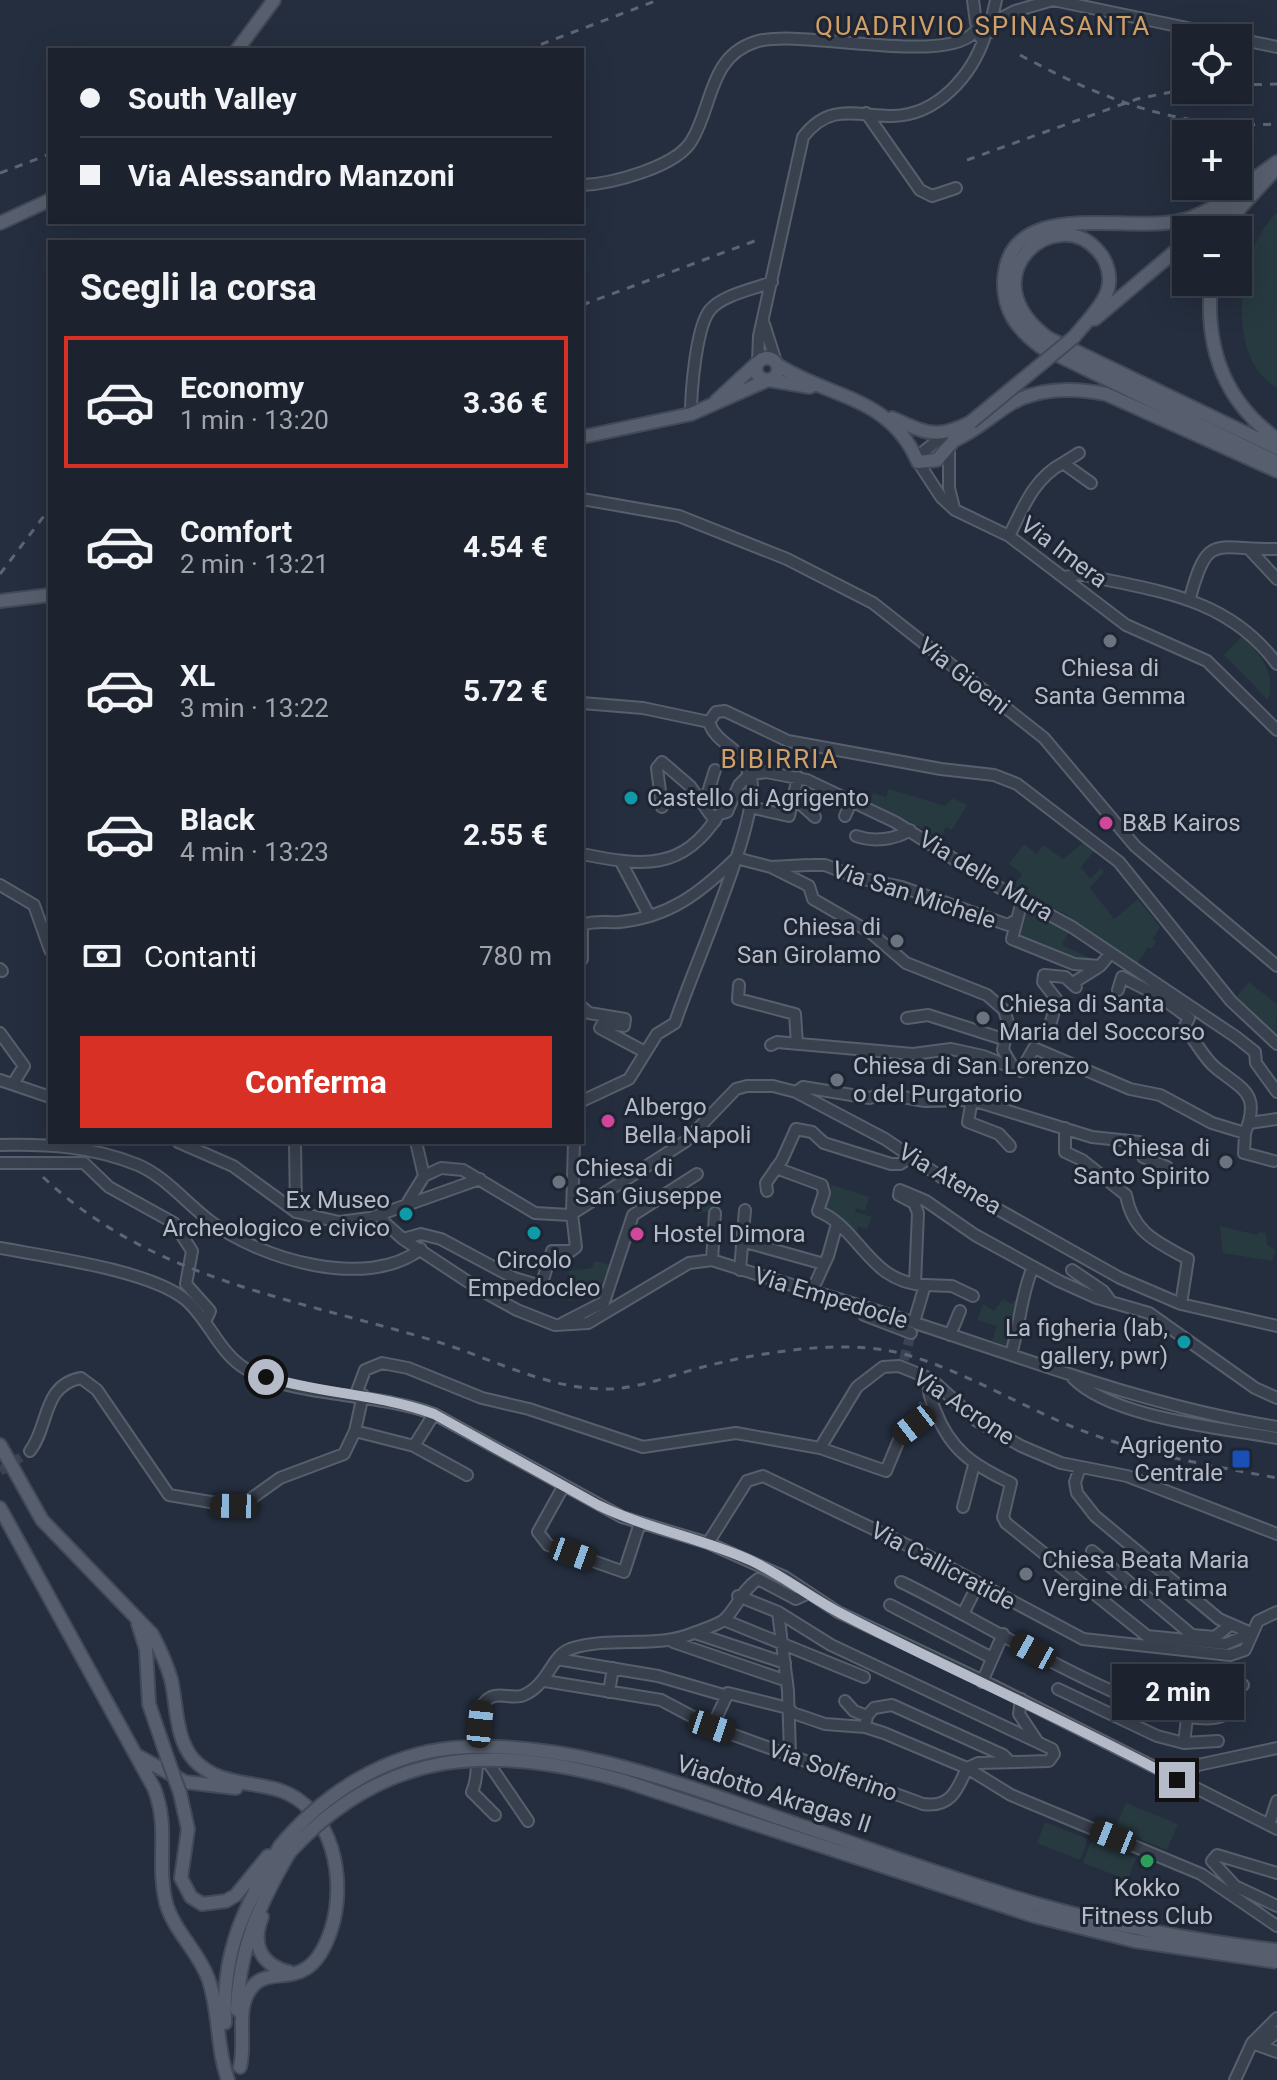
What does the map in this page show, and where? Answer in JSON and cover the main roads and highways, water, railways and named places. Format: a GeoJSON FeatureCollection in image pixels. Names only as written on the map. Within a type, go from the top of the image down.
{"type":"FeatureCollection","features":[{"type":"Feature","properties":{"kind":"main road"},"geometry":{"type":"LineString","coordinates":[[238,48],[274,0]]}},
{"type":"Feature","properties":{"kind":"main road"},"geometry":{"type":"LineString","coordinates":[[1217,216],[1277,165]]}},
{"type":"Feature","properties":{"kind":"main road"},"geometry":{"type":"LineString","coordinates":[[1235,216],[1277,165]]}},
{"type":"Feature","properties":{"kind":"main road"},"geometry":{"type":"LineString","coordinates":[[1277,165],[1186,219],[1145,225],[1065,223],[1039,229],[1013,252],[1004,287],[1011,316],[1041,347],[1277,462]]}},
{"type":"Feature","properties":{"kind":"main road"},"geometry":{"type":"LineString","coordinates":[[0,223],[48,201]]}},
{"type":"Feature","properties":{"kind":"main road"},"geometry":{"type":"LineString","coordinates":[[1074,337],[1103,299],[1108,273],[1103,255],[1095,247],[1076,237],[1057,236],[1036,244],[1017,268],[1015,298],[1034,328],[1048,338],[1277,448]]}},
{"type":"Feature","properties":{"kind":"main road"},"geometry":{"type":"LineString","coordinates":[[974,426],[1172,254]]}},
{"type":"Feature","properties":{"kind":"main road"},"geometry":{"type":"LineString","coordinates":[[1211,296],[1210,327],[1225,382],[1246,414],[1277,439]]}},
{"type":"Feature","properties":{"kind":"main road"},"geometry":{"type":"LineString","coordinates":[[584,437],[691,414],[776,376],[777,364],[767,357],[757,362],[706,407]]}},
{"type":"Feature","properties":{"kind":"main road"},"geometry":{"type":"LineString","coordinates":[[757,362],[758,376],[768,380]]}},
{"type":"Feature","properties":{"kind":"main road","name":"Via Imera"},"geometry":{"type":"LineString","coordinates":[[777,364],[884,414],[905,436],[918,462],[937,460],[950,441]]}},
{"type":"Feature","properties":{"kind":"main road","name":"Via Imera"},"geometry":{"type":"LineString","coordinates":[[768,380],[840,395]]}},
{"type":"Feature","properties":{"kind":"main road"},"geometry":{"type":"LineString","coordinates":[[884,414],[950,441],[1022,398],[1057,390],[1082,390],[1106,394],[1277,471]]}},
{"type":"Feature","properties":{"kind":"main road"},"geometry":{"type":"LineString","coordinates":[[0,601],[48,595]]}},
{"type":"Feature","properties":{"kind":"main road"},"geometry":{"type":"LineString","coordinates":[[0,1445],[42,1520],[152,1634],[164,1656],[181,1734],[193,1759],[227,1781],[292,1796],[306,1806],[326,1835],[335,1864],[337,1902],[332,1927],[317,1961],[300,1973],[264,1977],[248,1991],[244,2002],[241,2073]]}},
{"type":"Feature","properties":{"kind":"main road"},"geometry":{"type":"LineString","coordinates":[[0,1508],[138,1756],[161,1807],[167,1905],[207,1974],[216,2008],[221,2059],[229,2080]]}},
{"type":"Feature","properties":{"kind":"main road"},"geometry":{"type":"LineString","coordinates":[[130,1609],[143,1632],[149,1704],[180,1793],[188,1829],[181,1878],[191,1897],[202,1904],[215,1904],[236,1895],[284,1849]]}},
{"type":"Feature","properties":{"kind":"main road","name":"Viadotto Akragas II"},"geometry":{"type":"LineString","coordinates":[[284,1849],[331,1796],[374,1771],[450,1749],[515,1747],[627,1769],[1038,1905],[1138,1930],[1277,1950]]}},
{"type":"Feature","properties":{"kind":"main road"},"geometry":{"type":"LineString","coordinates":[[138,1756],[185,1782],[263,1788]]}},
{"type":"Feature","properties":{"kind":"main road","name":"Viadotto Akragas II"},"geometry":{"type":"LineString","coordinates":[[284,1849],[338,1806],[388,1777],[452,1760],[513,1759],[585,1770],[624,1781],[1047,1919],[1135,1941],[1277,1962]]}},
{"type":"Feature","properties":{"kind":"main road"},"geometry":{"type":"LineString","coordinates":[[229,2080],[224,2013],[229,1956],[242,1912],[284,1849]]}},
{"type":"Feature","properties":{"kind":"main road"},"geometry":{"type":"LineString","coordinates":[[284,1849],[260,1921],[257,1940],[259,1951],[269,1966],[300,1973]]}},
{"type":"Feature","properties":{"kind":"main road"},"geometry":{"type":"LineString","coordinates":[[241,2073],[237,2013],[242,1957],[252,1921],[284,1849]]}},
{"type":"Feature","properties":{"kind":"tunnel"},"geometry":{"type":"LineString","coordinates":[[904,1360],[911,1333]]}},
{"type":"Feature","properties":{"kind":"tunnel"},"geometry":{"type":"LineString","coordinates":[[917,1420],[924,1403]]}},
{"type":"Feature","properties":{"kind":"tunnel"},"geometry":{"type":"LineString","coordinates":[[0,1471],[30,1451]]}},
{"type":"Feature","properties":{"kind":"railway"},"geometry":{"type":"LineString","coordinates":[[531,48],[658,0]]}},
{"type":"Feature","properties":{"kind":"railway"},"geometry":{"type":"LineString","coordinates":[[1020,55],[1082,86],[1144,109],[1208,122],[1277,124]]}},
{"type":"Feature","properties":{"kind":"railway"},"geometry":{"type":"LineString","coordinates":[[1252,85],[1277,84]]}},
{"type":"Feature","properties":{"kind":"railway"},"geometry":{"type":"LineString","coordinates":[[967,160],[1137,99],[1172,92]]}},
{"type":"Feature","properties":{"kind":"railway"},"geometry":{"type":"LineString","coordinates":[[0,173],[48,155]]}},
{"type":"Feature","properties":{"kind":"railway"},"geometry":{"type":"LineString","coordinates":[[584,304],[760,239]]}},
{"type":"Feature","properties":{"kind":"railway"},"geometry":{"type":"LineString","coordinates":[[0,574],[48,511]]}},
{"type":"Feature","properties":{"kind":"railway"},"geometry":{"type":"LineString","coordinates":[[43,1177],[86,1212],[131,1241],[179,1264],[280,1298],[438,1342],[543,1379],[608,1389],[656,1381],[770,1353],[842,1347],[885,1350],[932,1363],[1051,1417],[1123,1445],[1277,1478]]}},
{"type":"Feature","properties":{"kind":"place","name":"Chiesa di Santa Gemma"},"geometry":{"type":"Point","coordinates":[1110,641]}},
{"type":"Feature","properties":{"kind":"place","name":"Castello di Agrigento"},"geometry":{"type":"Point","coordinates":[631,798]}},
{"type":"Feature","properties":{"kind":"place","name":"B&B Kairos"},"geometry":{"type":"Point","coordinates":[1106,823]}},
{"type":"Feature","properties":{"kind":"place","name":"Chiesa di San Girolamo"},"geometry":{"type":"Point","coordinates":[897,941]}},
{"type":"Feature","properties":{"kind":"place","name":"Chiesa di Santa Maria del Soccorso"},"geometry":{"type":"Point","coordinates":[983,1018]}},
{"type":"Feature","properties":{"kind":"place","name":"Chiesa di San Lorenzo o del Purgatorio"},"geometry":{"type":"Point","coordinates":[837,1080]}},
{"type":"Feature","properties":{"kind":"place","name":"Albergo Bella Napoli"},"geometry":{"type":"Point","coordinates":[608,1121]}},
{"type":"Feature","properties":{"kind":"place","name":"Chiesa di Santo Spirito"},"geometry":{"type":"Point","coordinates":[1226,1162]}},
{"type":"Feature","properties":{"kind":"place","name":"Chiesa di San Giuseppe"},"geometry":{"type":"Point","coordinates":[559,1182]}},
{"type":"Feature","properties":{"kind":"place","name":"Ex Museo Archeologico e civico"},"geometry":{"type":"Point","coordinates":[406,1214]}},
{"type":"Feature","properties":{"kind":"place","name":"Circolo Empedocleo"},"geometry":{"type":"Point","coordinates":[534,1233]}},
{"type":"Feature","properties":{"kind":"place","name":"Hostel Dimora"},"geometry":{"type":"Point","coordinates":[637,1234]}},
{"type":"Feature","properties":{"kind":"place","name":"La figheria (lab, gallery, pwr)"},"geometry":{"type":"Point","coordinates":[1184,1342]}},
{"type":"Feature","properties":{"kind":"place","name":"Agrigento Centrale"},"geometry":{"type":"Point","coordinates":[1241,1459]}},
{"type":"Feature","properties":{"kind":"place","name":"Chiesa Beata Maria Vergine di Fatima"},"geometry":{"type":"Point","coordinates":[1026,1574]}},
{"type":"Feature","properties":{"kind":"place","name":"Kokko Fitness Club"},"geometry":{"type":"Point","coordinates":[1147,1861]}},
{"type":"Feature","properties":{"kind":"district","name":"QUADRIVIO SPINASANTA"},"geometry":{"type":"Point","coordinates":[983,26]}},
{"type":"Feature","properties":{"kind":"district","name":"BIBIRRIA"},"geometry":{"type":"Point","coordinates":[780,759]}}]}
